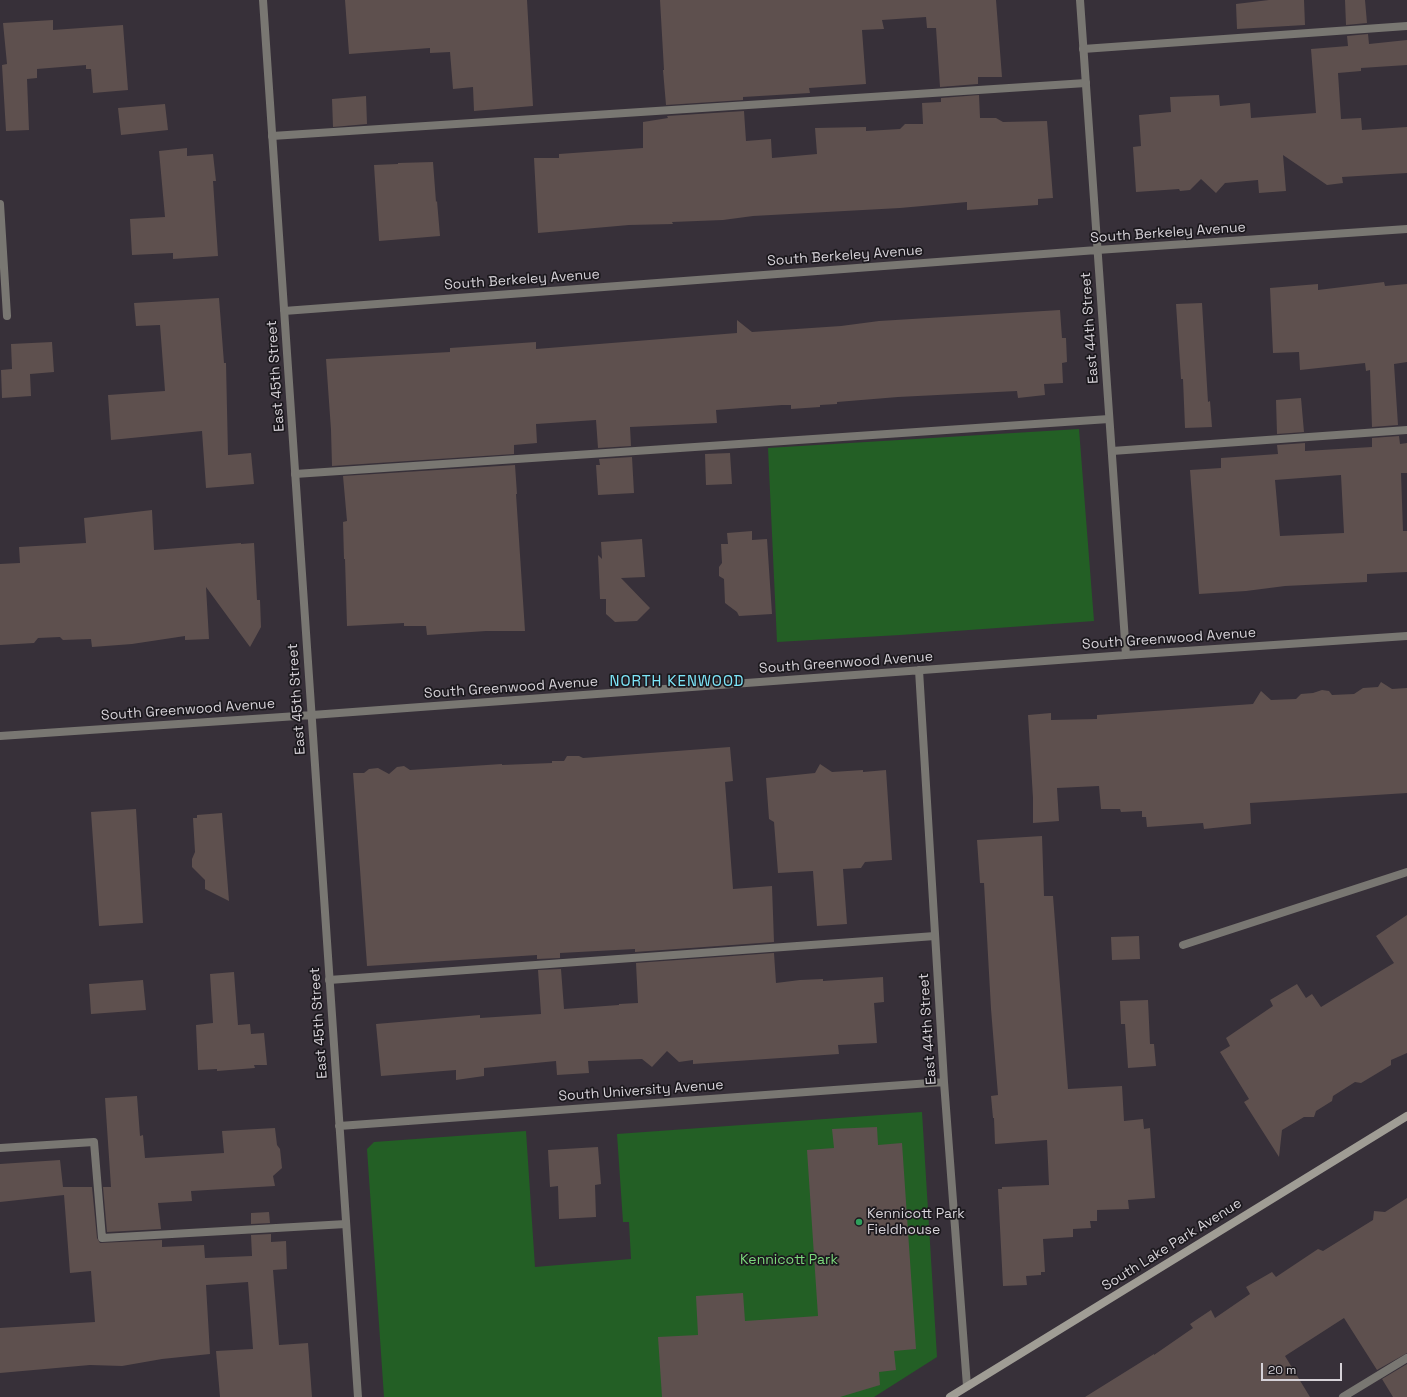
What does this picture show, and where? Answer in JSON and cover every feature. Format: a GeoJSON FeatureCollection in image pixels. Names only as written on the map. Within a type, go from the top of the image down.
{"type":"FeatureCollection","features":[{"type":"Feature","properties":{"kind":"street","name":"East 45th Street"},"geometry":{"type":"LineString","coordinates":[[263,0],[358,1397]]}},
{"type":"Feature","properties":{"kind":"street","name":"East 44th Street"},"geometry":{"type":"LineString","coordinates":[[1080,0],[1126,655]]}},
{"type":"Feature","properties":{"kind":"street"},"geometry":{"type":"LineString","coordinates":[[1083,49],[1407,26]]}},
{"type":"Feature","properties":{"kind":"street"},"geometry":{"type":"LineString","coordinates":[[272,136],[1086,83]]}},
{"type":"Feature","properties":{"kind":"street"},"geometry":{"type":"LineString","coordinates":[[0,204],[7,316]]}},
{"type":"Feature","properties":{"kind":"street","name":"South Berkeley Avenue"},"geometry":{"type":"LineString","coordinates":[[284,311],[1098,250],[1407,229]]}},
{"type":"Feature","properties":{"kind":"street"},"geometry":{"type":"LineString","coordinates":[[295,474],[1110,419]]}},
{"type":"Feature","properties":{"kind":"street"},"geometry":{"type":"LineString","coordinates":[[1112,451],[1407,430]]}},
{"type":"Feature","properties":{"kind":"street","name":"South Greenwood Avenue"},"geometry":{"type":"LineString","coordinates":[[0,736],[1407,636]]}},
{"type":"Feature","properties":{"kind":"street","name":"East 44th Street"},"geometry":{"type":"LineString","coordinates":[[919,670],[944,1082],[967,1386]]}},
{"type":"Feature","properties":{"kind":"street"},"geometry":{"type":"LineString","coordinates":[[1183,945],[1407,872]]}},
{"type":"Feature","properties":{"kind":"street"},"geometry":{"type":"LineString","coordinates":[[329,980],[935,936]]}},
{"type":"Feature","properties":{"kind":"street","name":"South University Avenue"},"geometry":{"type":"LineString","coordinates":[[339,1126],[944,1082]]}},
{"type":"Feature","properties":{"kind":"street","name":"South Lake Park Avenue"},"geometry":{"type":"LineString","coordinates":[[950,1397],[1407,1116]]}},
{"type":"Feature","properties":{"kind":"street"},"geometry":{"type":"LineString","coordinates":[[0,1148],[94,1142],[102,1238],[346,1224]]}},
{"type":"Feature","properties":{"kind":"street"},"geometry":{"type":"LineString","coordinates":[[1343,1397],[1407,1358]]}},
{"type":"Feature","properties":{"kind":"green space"},"geometry":{"type":"Polygon","coordinates":[[[1079,429],[1094,621],[777,642],[768,448],[1079,429]]]}},
{"type":"Feature","properties":{"kind":"green space","name":"Kennicott Park"},"geometry":{"type":"Polygon","coordinates":[[[922,1112],[937,1357],[874,1397],[384,1397],[367,1149],[374,1142],[526,1131],[535,1267],[631,1259],[629,1222],[623,1222],[617,1134],[922,1112]]]}},
{"type":"Feature","properties":{"kind":"building"},"geometry":{"type":"Polygon","coordinates":[[[345,0],[527,0],[533,106],[474,111],[473,87],[453,89],[450,52],[430,53],[430,48],[349,54],[345,0]]]}},
{"type":"Feature","properties":{"kind":"building"},"geometry":{"type":"Polygon","coordinates":[[[660,0],[996,0],[1002,77],[978,77],[978,84],[940,87],[936,28],[927,28],[926,17],[882,20],[884,29],[862,30],[866,84],[809,88],[810,93],[743,97],[743,100],[666,105],[660,0]]]}},
{"type":"Feature","properties":{"kind":"building"},"geometry":{"type":"Polygon","coordinates":[[[1269,0],[1304,0],[1305,25],[1237,29],[1236,4],[1269,0]]]}},
{"type":"Feature","properties":{"kind":"building"},"geometry":{"type":"Polygon","coordinates":[[[1345,0],[1365,0],[1367,23],[1346,25],[1345,0]]]}},
{"type":"Feature","properties":{"kind":"building"},"geometry":{"type":"Polygon","coordinates":[[[53,20],[53,30],[123,25],[128,90],[93,93],[91,69],[86,69],[86,65],[37,69],[37,78],[27,79],[29,130],[6,131],[2,65],[7,64],[3,23],[53,20]]]}},
{"type":"Feature","properties":{"kind":"building"},"geometry":{"type":"Polygon","coordinates":[[[1368,34],[1369,44],[1407,40],[1407,65],[1361,68],[1361,71],[1338,73],[1341,119],[1361,118],[1362,130],[1407,127],[1407,173],[1342,177],[1343,183],[1327,185],[1283,155],[1286,191],[1259,193],[1258,180],[1225,183],[1216,193],[1201,179],[1190,190],[1180,191],[1179,189],[1136,192],[1133,147],[1141,146],[1139,115],[1171,112],[1170,97],[1219,95],[1220,106],[1250,103],[1251,118],[1316,113],[1311,49],[1348,46],[1347,36],[1368,34]]]}},
{"type":"Feature","properties":{"kind":"building"},"geometry":{"type":"Polygon","coordinates":[[[979,95],[980,118],[996,118],[1003,122],[1047,121],[1053,198],[1038,199],[1038,205],[967,210],[967,202],[900,208],[753,216],[723,220],[672,222],[673,224],[629,225],[538,233],[534,158],[559,158],[559,154],[643,148],[643,122],[668,118],[667,116],[744,111],[746,141],[771,139],[772,158],[817,154],[815,128],[866,127],[866,131],[900,129],[905,124],[923,124],[922,103],[941,102],[941,98],[979,95]]]}},
{"type":"Feature","properties":{"kind":"building"},"geometry":{"type":"Polygon","coordinates":[[[366,96],[367,124],[333,127],[332,99],[366,96]]]}},
{"type":"Feature","properties":{"kind":"building"},"geometry":{"type":"Polygon","coordinates":[[[165,104],[168,130],[121,135],[118,108],[165,104]]]}},
{"type":"Feature","properties":{"kind":"building"},"geometry":{"type":"Polygon","coordinates":[[[187,148],[187,156],[213,154],[216,181],[213,181],[218,256],[173,259],[173,253],[132,255],[130,219],[165,217],[159,151],[187,148]]]}},
{"type":"Feature","properties":{"kind":"building"},"geometry":{"type":"Polygon","coordinates":[[[433,162],[440,236],[379,241],[374,165],[433,162]]]}},
{"type":"Feature","properties":{"kind":"building"},"geometry":{"type":"Polygon","coordinates":[[[1384,282],[1385,286],[1407,284],[1407,362],[1394,364],[1398,425],[1372,427],[1370,370],[1366,371],[1365,363],[1300,370],[1299,352],[1273,353],[1270,288],[1318,284],[1318,290],[1384,282]]]}},
{"type":"Feature","properties":{"kind":"building"},"geometry":{"type":"Polygon","coordinates":[[[219,298],[224,363],[226,363],[228,455],[251,453],[254,484],[206,488],[202,431],[111,440],[108,395],[165,391],[160,325],[136,326],[134,303],[219,298]]]}},
{"type":"Feature","properties":{"kind":"building"},"geometry":{"type":"Polygon","coordinates":[[[1202,303],[1208,402],[1210,401],[1212,427],[1185,428],[1183,379],[1181,379],[1176,304],[1202,303]]]}},
{"type":"Feature","properties":{"kind":"building"},"geometry":{"type":"Polygon","coordinates":[[[1060,310],[1062,338],[1066,338],[1067,362],[1062,363],[1063,383],[1044,384],[1045,395],[1018,398],[1017,391],[898,397],[837,402],[837,404],[820,405],[820,407],[791,409],[791,405],[782,405],[716,410],[717,423],[630,427],[631,446],[598,448],[596,420],[536,424],[537,443],[514,445],[514,454],[332,466],[326,359],[450,352],[450,348],[536,342],[536,349],[737,333],[737,320],[752,332],[841,326],[879,321],[1060,310]]]}},
{"type":"Feature","properties":{"kind":"building"},"geometry":{"type":"Polygon","coordinates":[[[52,342],[54,372],[30,374],[31,396],[2,398],[1,370],[12,369],[11,344],[52,342]]]}},
{"type":"Feature","properties":{"kind":"building"},"geometry":{"type":"Polygon","coordinates":[[[1301,398],[1304,432],[1277,434],[1276,400],[1301,398]]]}},
{"type":"Feature","properties":{"kind":"building"},"geometry":{"type":"Polygon","coordinates":[[[1399,436],[1400,444],[1407,443],[1407,473],[1401,473],[1403,531],[1407,531],[1407,572],[1367,574],[1367,582],[1285,586],[1246,591],[1199,594],[1190,470],[1221,468],[1221,458],[1278,454],[1277,445],[1305,443],[1305,451],[1372,447],[1372,438],[1399,436]],[[1341,475],[1275,480],[1280,536],[1344,533],[1341,475]]]}},
{"type":"Feature","properties":{"kind":"building"},"geometry":{"type":"Polygon","coordinates":[[[730,453],[732,484],[706,485],[705,454],[730,453]]]}},
{"type":"Feature","properties":{"kind":"building"},"geometry":{"type":"Polygon","coordinates":[[[632,457],[634,493],[598,495],[596,465],[600,465],[599,459],[632,457]]]}},
{"type":"Feature","properties":{"kind":"building"},"geometry":{"type":"Polygon","coordinates":[[[515,465],[525,631],[486,631],[427,635],[426,626],[404,626],[404,623],[347,626],[343,522],[347,521],[343,476],[515,465]]]}},
{"type":"Feature","properties":{"kind":"building"},"geometry":{"type":"Polygon","coordinates":[[[152,510],[154,550],[254,543],[257,600],[260,600],[261,627],[250,647],[206,587],[209,639],[185,640],[185,636],[132,644],[92,647],[91,639],[63,640],[60,637],[38,638],[34,643],[0,645],[0,564],[20,563],[19,547],[86,543],[84,518],[152,510]]]}},
{"type":"Feature","properties":{"kind":"building"},"geometry":{"type":"Polygon","coordinates":[[[752,531],[752,540],[767,539],[772,614],[739,616],[737,612],[725,603],[724,579],[719,576],[719,567],[722,563],[721,544],[728,544],[727,533],[752,531]]]}},
{"type":"Feature","properties":{"kind":"building"},"geometry":{"type":"Polygon","coordinates":[[[642,539],[645,577],[621,578],[650,608],[637,621],[615,622],[606,614],[606,599],[600,599],[598,555],[602,559],[601,542],[642,539]]]}},
{"type":"Feature","properties":{"kind":"building"},"geometry":{"type":"Polygon","coordinates":[[[1381,682],[1392,689],[1407,688],[1407,793],[1250,803],[1251,824],[1204,829],[1203,823],[1147,827],[1146,817],[1142,817],[1142,811],[1121,812],[1120,809],[1101,809],[1099,786],[1057,788],[1059,821],[1033,823],[1028,715],[1051,713],[1051,720],[1097,719],[1097,715],[1253,704],[1261,691],[1271,700],[1296,699],[1301,694],[1313,693],[1322,690],[1329,691],[1332,695],[1354,694],[1363,688],[1378,687],[1381,682]]]}},
{"type":"Feature","properties":{"kind":"building"},"geometry":{"type":"Polygon","coordinates":[[[730,747],[733,781],[725,782],[733,889],[772,886],[774,942],[635,952],[635,949],[560,953],[560,958],[537,959],[537,955],[367,966],[353,773],[364,773],[369,769],[378,768],[389,774],[397,767],[404,766],[410,770],[502,764],[552,763],[552,761],[564,761],[567,756],[579,756],[583,758],[730,747]]]}},
{"type":"Feature","properties":{"kind":"building"},"geometry":{"type":"Polygon","coordinates":[[[820,764],[832,772],[886,770],[892,860],[865,862],[861,868],[843,869],[847,924],[817,926],[813,871],[778,873],[774,822],[769,819],[766,778],[815,773],[820,764]]]}},
{"type":"Feature","properties":{"kind":"building"},"geometry":{"type":"Polygon","coordinates":[[[136,809],[143,923],[99,926],[91,812],[136,809]]]}},
{"type":"Feature","properties":{"kind":"building"},"geometry":{"type":"Polygon","coordinates":[[[222,813],[229,901],[205,889],[205,880],[192,867],[192,859],[195,852],[193,818],[197,818],[197,815],[222,813]]]}},
{"type":"Feature","properties":{"kind":"building"},"geometry":{"type":"Polygon","coordinates":[[[1042,836],[1044,896],[1053,896],[1068,1089],[1122,1086],[1124,1121],[1143,1119],[1144,1129],[1150,1128],[1155,1198],[1128,1200],[1129,1209],[1097,1210],[1097,1221],[1090,1221],[1091,1228],[1073,1229],[1073,1237],[1043,1239],[1045,1272],[1041,1272],[1041,1275],[1026,1276],[1027,1285],[1003,1286],[998,1189],[1002,1189],[1002,1187],[1049,1185],[1047,1140],[995,1144],[991,1096],[998,1095],[991,1009],[984,883],[980,883],[977,840],[1042,836]]]}},
{"type":"Feature","properties":{"kind":"building"},"geometry":{"type":"Polygon","coordinates":[[[1407,915],[1407,1053],[1391,1060],[1391,1065],[1361,1083],[1355,1082],[1333,1096],[1332,1101],[1316,1111],[1314,1117],[1304,1117],[1282,1130],[1279,1157],[1244,1102],[1249,1099],[1220,1052],[1230,1046],[1226,1038],[1273,1006],[1270,1000],[1297,984],[1306,998],[1312,994],[1321,1007],[1394,963],[1376,936],[1407,915]]]}},
{"type":"Feature","properties":{"kind":"building"},"geometry":{"type":"Polygon","coordinates":[[[1139,936],[1140,959],[1112,960],[1111,937],[1139,936]]]}},
{"type":"Feature","properties":{"kind":"building"},"geometry":{"type":"Polygon","coordinates":[[[774,953],[776,983],[800,980],[823,979],[823,981],[883,977],[884,1002],[874,1003],[877,1043],[838,1045],[839,1054],[693,1064],[693,1060],[679,1062],[667,1051],[652,1067],[642,1059],[588,1061],[589,1073],[557,1075],[556,1061],[484,1068],[484,1076],[456,1080],[456,1070],[381,1076],[376,1024],[480,1015],[480,1018],[541,1014],[538,970],[561,969],[564,1009],[638,1003],[636,963],[774,953]]]}},
{"type":"Feature","properties":{"kind":"building"},"geometry":{"type":"Polygon","coordinates":[[[234,972],[238,1025],[250,1024],[251,1034],[264,1033],[267,1065],[254,1065],[255,1068],[217,1071],[217,1069],[198,1070],[196,1025],[213,1023],[210,974],[234,972]]]}},
{"type":"Feature","properties":{"kind":"building"},"geometry":{"type":"Polygon","coordinates":[[[143,980],[146,1010],[91,1014],[89,984],[143,980]]]}},
{"type":"Feature","properties":{"kind":"building"},"geometry":{"type":"Polygon","coordinates":[[[1148,1000],[1150,1044],[1154,1044],[1156,1066],[1128,1068],[1125,1024],[1121,1024],[1120,1001],[1148,1000]]]}},
{"type":"Feature","properties":{"kind":"building"},"geometry":{"type":"Polygon","coordinates":[[[137,1096],[140,1136],[143,1135],[145,1158],[224,1153],[222,1131],[275,1128],[277,1145],[280,1149],[282,1168],[273,1176],[275,1186],[191,1191],[192,1201],[158,1203],[161,1229],[107,1232],[103,1187],[111,1187],[105,1098],[137,1096]]]}},
{"type":"Feature","properties":{"kind":"building","name":"Kennicott Park Fieldhouse"},"geometry":{"type":"Polygon","coordinates":[[[877,1127],[878,1145],[902,1143],[916,1349],[894,1351],[896,1370],[879,1372],[880,1385],[840,1397],[662,1397],[658,1337],[698,1335],[696,1296],[743,1293],[745,1321],[818,1316],[807,1150],[834,1148],[832,1129],[877,1127]]]}},
{"type":"Feature","properties":{"kind":"building"},"geometry":{"type":"Polygon","coordinates":[[[598,1147],[601,1184],[595,1185],[596,1217],[559,1219],[558,1186],[550,1187],[548,1150],[598,1147]]]}},
{"type":"Feature","properties":{"kind":"building"},"geometry":{"type":"Polygon","coordinates":[[[60,1160],[63,1187],[92,1187],[97,1238],[100,1243],[162,1240],[162,1247],[204,1245],[205,1258],[252,1256],[251,1235],[271,1234],[271,1242],[286,1241],[287,1269],[273,1270],[279,1345],[308,1343],[312,1397],[220,1397],[216,1351],[253,1349],[248,1282],[206,1285],[210,1354],[162,1359],[122,1366],[90,1365],[0,1373],[0,1328],[95,1322],[91,1271],[70,1273],[64,1195],[0,1202],[0,1164],[60,1160]]]}},
{"type":"Feature","properties":{"kind":"building"},"geometry":{"type":"Polygon","coordinates":[[[1407,1198],[1407,1353],[1377,1370],[1344,1318],[1285,1356],[1310,1397],[1085,1397],[1154,1355],[1193,1328],[1190,1324],[1211,1310],[1215,1318],[1250,1294],[1246,1287],[1272,1272],[1276,1277],[1318,1249],[1323,1251],[1373,1220],[1374,1211],[1385,1212],[1407,1198]]]}},
{"type":"Feature","properties":{"kind":"building"},"geometry":{"type":"Polygon","coordinates":[[[269,1212],[270,1223],[251,1224],[251,1213],[269,1212]]]}},
{"type":"Feature","properties":{"kind":"building"},"geometry":{"type":"Polygon","coordinates":[[[1407,1364],[1407,1397],[1393,1397],[1382,1379],[1407,1364]]]}},
{"type":"Feature","properties":{"kind":"place","name":"Kennicott Park Fieldhouse"},"geometry":{"type":"Point","coordinates":[859,1222]}},
{"type":"Feature","properties":{"kind":"district","name":"NORTH KENWOOD"},"geometry":{"type":"Point","coordinates":[677,682]}}]}
